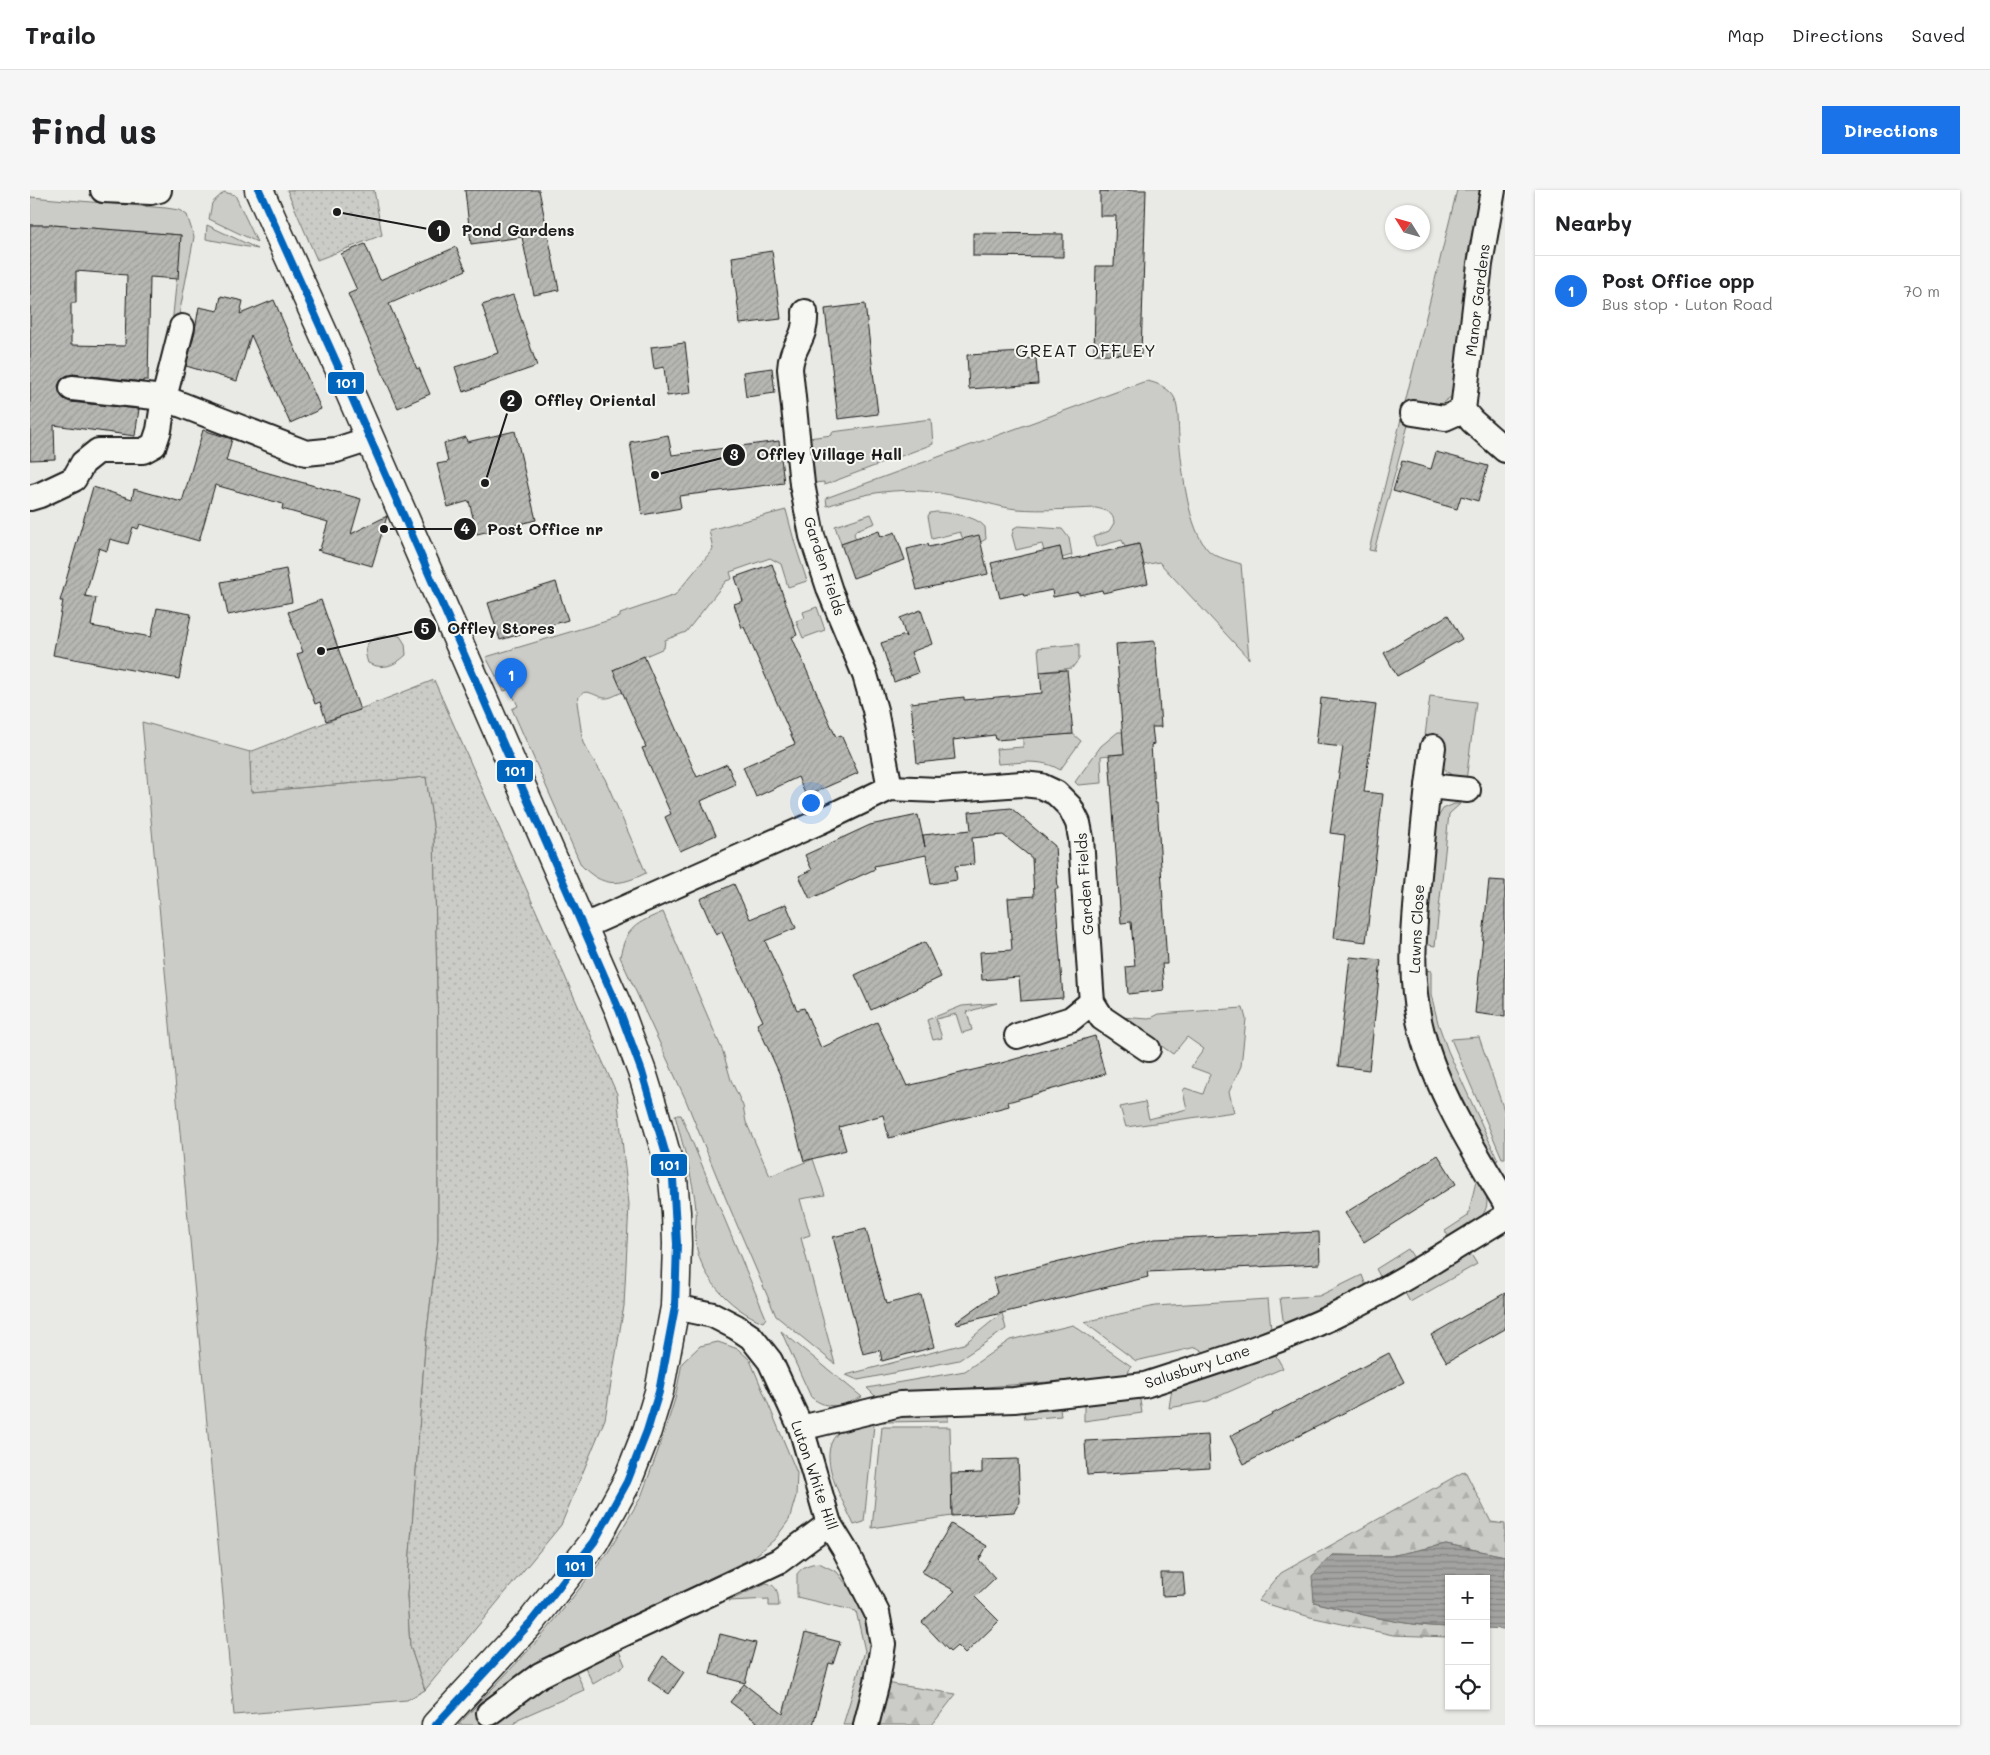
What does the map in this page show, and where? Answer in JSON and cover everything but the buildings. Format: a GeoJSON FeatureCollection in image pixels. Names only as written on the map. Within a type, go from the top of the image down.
{"type":"FeatureCollection","features":[{"type":"Feature","properties":{"kind":"street"},"geometry":{"type":"LineString","coordinates":[[103,190],[151,192],[160,190]]}},
{"type":"Feature","properties":{"kind":"street"},"geometry":{"type":"LineString","coordinates":[[260,190],[620,1012],[642,1072],[673,1179],[677,1244],[675,1307],[659,1392],[627,1482],[594,1542],[531,1622],[436,1725]]}},
{"type":"Feature","properties":{"kind":"street","name":"Manor Gardens"},"geometry":{"type":"LineString","coordinates":[[1463,410],[1480,264],[1493,190]]}},
{"type":"Feature","properties":{"kind":"street","name":"Garden Fields"},"geometry":{"type":"LineString","coordinates":[[805,312],[804,333],[791,358],[790,369],[804,500],[812,536],[830,591],[866,675],[877,719],[890,788]]}},
{"type":"Feature","properties":{"kind":"street"},"geometry":{"type":"LineString","coordinates":[[30,498],[74,478],[83,463],[98,451],[144,451],[154,446],[182,326]]}},
{"type":"Feature","properties":{"kind":"street"},"geometry":{"type":"LineString","coordinates":[[72,388],[164,398],[306,453],[336,450],[370,439]]}},
{"type":"Feature","properties":{"kind":"street"},"geometry":{"type":"LineString","coordinates":[[1413,413],[1445,418],[1463,410],[1472,421],[1505,450]]}},
{"type":"Feature","properties":{"kind":"street","name":"Lawns Close"},"geometry":{"type":"LineString","coordinates":[[1433,747],[1413,943],[1416,1004],[1426,1046],[1435,1070],[1459,1121],[1505,1202]]}},
{"type":"Feature","properties":{"kind":"street","name":"Garden Fields"},"geometry":{"type":"LineString","coordinates":[[582,927],[819,822],[890,788],[938,790],[1029,784],[1048,788],[1064,800],[1075,814],[1081,833],[1092,1002]]}},
{"type":"Feature","properties":{"kind":"street"},"geometry":{"type":"LineString","coordinates":[[1428,786],[1468,790]]}},
{"type":"Feature","properties":{"kind":"street"},"geometry":{"type":"LineString","coordinates":[[1017,1036],[1071,1018],[1092,1002],[1102,1018],[1148,1049]]}},
{"type":"Feature","properties":{"kind":"street","name":"Salusbury Lane"},"geometry":{"type":"LineString","coordinates":[[801,1428],[900,1404],[1014,1400],[1145,1385],[1233,1357],[1333,1316],[1386,1289],[1505,1217]]}},
{"type":"Feature","properties":{"kind":"street","name":"Luton White Hill"},"geometry":{"type":"LineString","coordinates":[[675,1307],[713,1315],[751,1337],[770,1362],[801,1428],[830,1524],[877,1613],[883,1644],[877,1682],[866,1725]]}},
{"type":"Feature","properties":{"kind":"street"},"geometry":{"type":"LineString","coordinates":[[489,1713],[540,1675],[780,1560],[830,1524]]}},
{"type":"Feature","properties":{"kind":"green space"},"geometry":{"type":"Polygon","coordinates":[[[287,190],[374,190],[382,235],[317,260],[287,190]]]}},
{"type":"Feature","properties":{"kind":"green space"},"geometry":{"type":"Polygon","coordinates":[[[1457,190],[1483,190],[1454,395],[1439,405],[1414,403],[1374,551],[1369,550],[1457,190]]]}},
{"type":"Feature","properties":{"kind":"green space"},"geometry":{"type":"Polygon","coordinates":[[[224,192],[235,195],[257,242],[209,219],[212,203],[224,192]]]}},
{"type":"Feature","properties":{"kind":"green space"},"geometry":{"type":"Polygon","coordinates":[[[30,197],[166,208],[179,210],[187,215],[194,237],[177,326],[172,325],[181,235],[53,225],[30,225],[30,197]]]}},
{"type":"Feature","properties":{"kind":"green space"},"geometry":{"type":"Polygon","coordinates":[[[207,225],[258,249],[206,239],[207,225]]]}},
{"type":"Feature","properties":{"kind":"green space"},"geometry":{"type":"Polygon","coordinates":[[[1146,381],[1163,387],[1175,399],[1187,497],[1195,528],[1209,551],[1241,564],[1249,659],[1159,562],[1144,565],[1139,544],[1125,547],[1122,540],[1096,547],[1093,537],[1109,531],[1114,523],[1111,514],[1106,511],[1096,508],[1017,509],[925,491],[877,493],[844,500],[827,506],[826,498],[1146,381]]]}},
{"type":"Feature","properties":{"kind":"green space"},"geometry":{"type":"Polygon","coordinates":[[[931,419],[933,444],[824,485],[824,482],[814,483],[808,438],[832,435],[832,432],[931,419]]]}},
{"type":"Feature","properties":{"kind":"green space"},"geometry":{"type":"Polygon","coordinates":[[[786,510],[807,581],[788,587],[781,564],[770,558],[730,572],[732,579],[726,581],[686,632],[665,640],[664,648],[613,670],[623,692],[606,698],[585,692],[579,697],[577,702],[583,743],[605,779],[646,873],[620,882],[604,881],[597,878],[581,865],[512,709],[518,706],[510,689],[504,691],[486,657],[620,617],[620,614],[675,595],[713,549],[709,530],[786,510]]]}},
{"type":"Feature","properties":{"kind":"green space"},"geometry":{"type":"Polygon","coordinates":[[[930,513],[962,515],[981,523],[985,527],[986,539],[981,542],[963,539],[960,532],[932,539],[928,516],[930,513]]]}},
{"type":"Feature","properties":{"kind":"green space"},"geometry":{"type":"Polygon","coordinates":[[[871,514],[875,523],[856,530],[854,534],[856,539],[841,544],[835,526],[871,514]]]}},
{"type":"Feature","properties":{"kind":"green space"},"geometry":{"type":"Polygon","coordinates":[[[1018,526],[1062,529],[1069,538],[1072,555],[1062,558],[1060,547],[1044,551],[1042,544],[1016,550],[1012,535],[1014,528],[1018,526]]]}},
{"type":"Feature","properties":{"kind":"green space"},"geometry":{"type":"Polygon","coordinates":[[[817,607],[825,630],[803,638],[796,621],[805,618],[803,612],[817,607]]]}},
{"type":"Feature","properties":{"kind":"green space"},"geometry":{"type":"Polygon","coordinates":[[[396,635],[400,636],[405,644],[406,655],[388,666],[368,663],[366,648],[371,640],[396,635]]]}},
{"type":"Feature","properties":{"kind":"green space"},"geometry":{"type":"Polygon","coordinates":[[[1079,644],[1079,659],[1072,668],[1040,672],[1038,648],[1079,644]]]}},
{"type":"Feature","properties":{"kind":"green space"},"geometry":{"type":"Polygon","coordinates":[[[434,680],[617,1094],[629,1204],[624,1306],[605,1419],[561,1525],[425,1690],[410,1646],[407,1595],[425,1348],[438,1240],[438,1033],[434,832],[426,777],[251,792],[250,752],[434,680]]]}},
{"type":"Feature","properties":{"kind":"green space"},"geometry":{"type":"Polygon","coordinates":[[[1430,696],[1476,702],[1466,781],[1447,772],[1424,744],[1430,696]]]}},
{"type":"Feature","properties":{"kind":"green space"},"geometry":{"type":"Polygon","coordinates":[[[142,722],[250,752],[251,792],[426,777],[434,832],[438,1033],[438,1240],[425,1348],[407,1595],[410,1646],[425,1690],[407,1700],[234,1715],[142,722]]]}},
{"type":"Feature","properties":{"kind":"green space"},"geometry":{"type":"Polygon","coordinates":[[[1118,732],[1123,732],[1123,746],[1128,753],[1101,756],[1102,783],[1078,785],[1075,782],[1101,746],[1118,732]]]}},
{"type":"Feature","properties":{"kind":"green space"},"geometry":{"type":"Polygon","coordinates":[[[1073,734],[1081,741],[1060,770],[1053,766],[1038,763],[998,764],[996,749],[1023,747],[1023,737],[1073,734]]]}},
{"type":"Feature","properties":{"kind":"green space"},"geometry":{"type":"Polygon","coordinates":[[[1454,804],[1460,804],[1449,814],[1435,946],[1424,944],[1435,822],[1443,809],[1454,804]]]}},
{"type":"Feature","properties":{"kind":"green space"},"geometry":{"type":"Polygon","coordinates":[[[663,912],[723,1052],[731,1080],[743,1106],[746,1122],[770,1176],[813,1159],[825,1195],[800,1199],[810,1235],[801,1238],[835,1364],[776,1316],[685,1098],[620,957],[629,932],[646,919],[663,912]]]}},
{"type":"Feature","properties":{"kind":"green space"},"geometry":{"type":"Polygon","coordinates":[[[1421,969],[1431,971],[1431,994],[1438,1023],[1448,1051],[1498,1160],[1493,1162],[1448,1075],[1430,1034],[1421,969]]]}},
{"type":"Feature","properties":{"kind":"green space"},"geometry":{"type":"Polygon","coordinates":[[[997,1003],[967,1012],[972,1030],[962,1033],[956,1014],[936,1019],[942,1038],[933,1040],[927,1020],[962,1006],[997,1003]]]}},
{"type":"Feature","properties":{"kind":"green space"},"geometry":{"type":"Polygon","coordinates":[[[1243,1008],[1246,1019],[1241,1066],[1229,1092],[1234,1112],[1126,1127],[1120,1107],[1145,1102],[1149,1119],[1187,1109],[1183,1091],[1185,1088],[1203,1094],[1210,1074],[1191,1067],[1204,1049],[1187,1037],[1173,1054],[1120,1017],[1149,1019],[1159,1014],[1243,1008]]]}},
{"type":"Feature","properties":{"kind":"green space"},"geometry":{"type":"Polygon","coordinates":[[[1479,1037],[1505,1113],[1505,1158],[1502,1158],[1451,1039],[1479,1037]]]}},
{"type":"Feature","properties":{"kind":"green space"},"geometry":{"type":"Polygon","coordinates":[[[675,1115],[681,1115],[766,1318],[763,1322],[750,1316],[727,1299],[708,1276],[702,1264],[695,1236],[695,1197],[675,1115]]]}},
{"type":"Feature","properties":{"kind":"green space"},"geometry":{"type":"Polygon","coordinates":[[[1481,1177],[1487,1201],[1486,1209],[1477,1221],[1449,1237],[1445,1231],[1468,1216],[1476,1181],[1481,1177]]]}},
{"type":"Feature","properties":{"kind":"green space"},"geometry":{"type":"Polygon","coordinates":[[[1408,1249],[1414,1258],[1381,1278],[1376,1269],[1408,1249]]]}},
{"type":"Feature","properties":{"kind":"green space"},"geometry":{"type":"Polygon","coordinates":[[[1470,1253],[1477,1264],[1410,1302],[1404,1291],[1470,1253]]]}},
{"type":"Feature","properties":{"kind":"green space"},"geometry":{"type":"Polygon","coordinates":[[[1362,1275],[1366,1286],[1284,1326],[1280,1298],[1319,1296],[1362,1275]]]}},
{"type":"Feature","properties":{"kind":"green space"},"geometry":{"type":"Polygon","coordinates":[[[1268,1299],[1271,1329],[1207,1354],[1196,1347],[1136,1361],[1084,1322],[1155,1306],[1268,1299]]]}},
{"type":"Feature","properties":{"kind":"green space"},"geometry":{"type":"Polygon","coordinates":[[[1002,1313],[1006,1329],[959,1360],[858,1380],[846,1375],[964,1344],[1002,1313]]]}},
{"type":"Feature","properties":{"kind":"green space"},"geometry":{"type":"Polygon","coordinates":[[[1073,1325],[1131,1366],[1128,1373],[1122,1376],[875,1396],[867,1388],[965,1371],[1010,1340],[1073,1325]]]}},
{"type":"Feature","properties":{"kind":"green space"},"geometry":{"type":"Polygon","coordinates":[[[781,1331],[862,1397],[842,1405],[830,1406],[811,1397],[781,1331]]]}},
{"type":"Feature","properties":{"kind":"green space"},"geometry":{"type":"Polygon","coordinates":[[[718,1342],[738,1349],[750,1360],[797,1473],[796,1496],[789,1520],[775,1539],[754,1557],[537,1661],[507,1687],[496,1701],[486,1720],[576,1671],[584,1690],[518,1719],[514,1725],[458,1725],[542,1636],[607,1554],[641,1497],[675,1399],[682,1363],[700,1346],[718,1342]]]}},
{"type":"Feature","properties":{"kind":"green space"},"geometry":{"type":"Polygon","coordinates":[[[1275,1354],[1283,1368],[1208,1401],[1169,1408],[1172,1388],[1275,1354]]]}},
{"type":"Feature","properties":{"kind":"green space"},"geometry":{"type":"Polygon","coordinates":[[[1139,1394],[1142,1413],[1084,1421],[1084,1403],[1139,1394]]]}},
{"type":"Feature","properties":{"kind":"green space"},"geometry":{"type":"Polygon","coordinates":[[[1060,1409],[1061,1416],[1025,1419],[1024,1412],[1060,1409]]]}},
{"type":"Feature","properties":{"kind":"green space"},"geometry":{"type":"Polygon","coordinates":[[[948,1414],[948,1421],[883,1422],[883,1416],[948,1414]]]}},
{"type":"Feature","properties":{"kind":"green space"},"geometry":{"type":"Polygon","coordinates":[[[875,1415],[864,1522],[854,1525],[838,1492],[830,1467],[829,1455],[831,1444],[840,1431],[875,1415]]]}},
{"type":"Feature","properties":{"kind":"green space"},"geometry":{"type":"Polygon","coordinates":[[[882,1427],[950,1427],[952,1516],[872,1528],[882,1427]]]}},
{"type":"Feature","properties":{"kind":"green space"},"geometry":{"type":"Polygon","coordinates":[[[1465,1471],[1491,1522],[1505,1524],[1505,1556],[1446,1544],[1390,1556],[1332,1555],[1314,1602],[1398,1622],[1445,1627],[1445,1637],[1393,1635],[1310,1617],[1258,1601],[1281,1573],[1465,1471]]]}},
{"type":"Feature","properties":{"kind":"green space"},"geometry":{"type":"Polygon","coordinates":[[[819,1563],[837,1572],[866,1610],[872,1649],[860,1725],[843,1725],[865,1651],[856,1611],[797,1597],[797,1574],[806,1566],[819,1563]]]}},
{"type":"Feature","properties":{"kind":"green space"},"geometry":{"type":"Polygon","coordinates":[[[766,1583],[776,1589],[779,1606],[769,1606],[769,1599],[729,1601],[766,1583]]]}},
{"type":"Feature","properties":{"kind":"green space"},"geometry":{"type":"Polygon","coordinates":[[[619,1651],[625,1665],[593,1684],[585,1667],[619,1651]]]}},
{"type":"Feature","properties":{"kind":"green space"},"geometry":{"type":"Polygon","coordinates":[[[886,1683],[956,1694],[932,1725],[875,1725],[886,1683]]]}},
{"type":"Feature","properties":{"kind":"shaded area"},"geometry":{"type":"Polygon","coordinates":[[[1446,1544],[1505,1556],[1505,1629],[1490,1628],[1490,1575],[1445,1575],[1445,1627],[1398,1622],[1314,1602],[1312,1576],[1332,1555],[1390,1556],[1446,1544]]]}},
{"type":"Feature","properties":{"kind":"transit line","name":"101"},"geometry":{"type":"LineString","coordinates":[[259,190],[347,386],[620,1012],[642,1072],[673,1179],[677,1244],[675,1307],[659,1392],[647,1431],[627,1482],[594,1542],[531,1622],[436,1725]]}},
{"type":"Feature","properties":{"kind":"place","name":"Pond Gardens"},"geometry":{"type":"Point","coordinates":[337,212]}},
{"type":"Feature","properties":{"kind":"place","name":"Offley Village Hall"},"geometry":{"type":"Point","coordinates":[655,475]}},
{"type":"Feature","properties":{"kind":"place","name":"Offley Oriental"},"geometry":{"type":"Point","coordinates":[485,483]}},
{"type":"Feature","properties":{"kind":"place","name":"Post Office nr"},"geometry":{"type":"Point","coordinates":[384,529]}},
{"type":"Feature","properties":{"kind":"place","name":"Offley Stores"},"geometry":{"type":"Point","coordinates":[321,651]}},
{"type":"Feature","properties":{"kind":"place","name":"Post Office opp"},"geometry":{"type":"Point","coordinates":[511,699]}},
{"type":"Feature","properties":{"kind":"district","name":"GREAT OFFLEY"},"geometry":{"type":"Point","coordinates":[1086,350]}}]}
